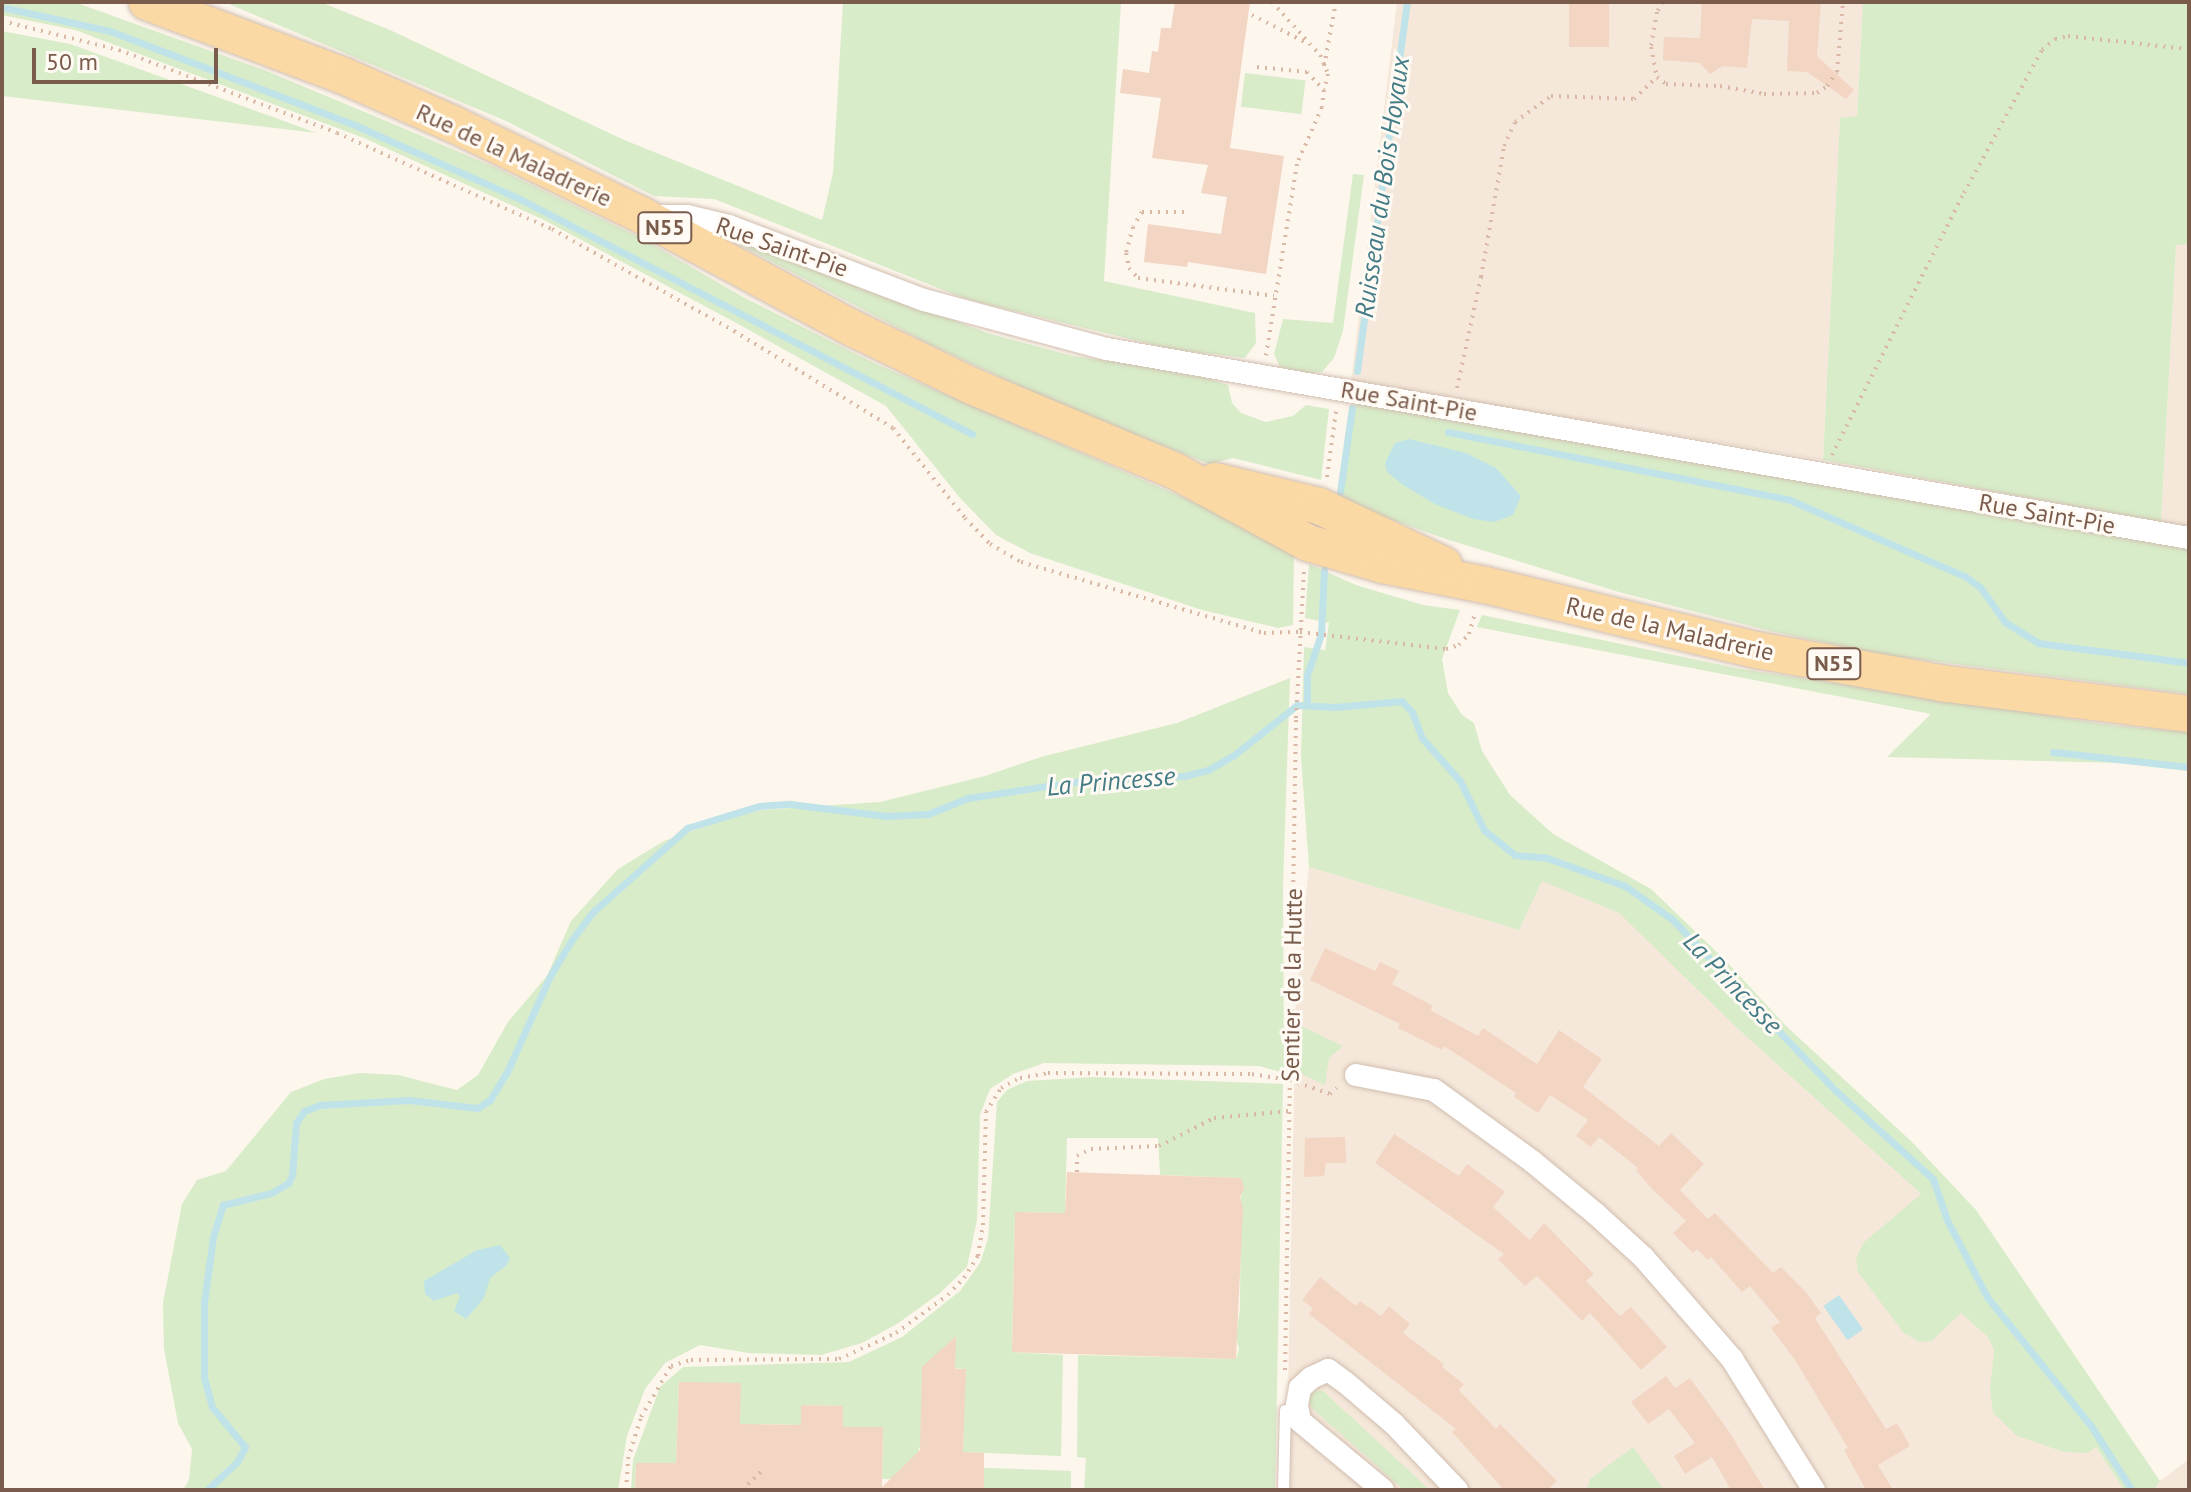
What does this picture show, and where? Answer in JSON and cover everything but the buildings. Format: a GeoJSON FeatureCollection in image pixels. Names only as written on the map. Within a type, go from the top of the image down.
{"type":"FeatureCollection","features":[{"type":"Feature","properties":{"kind":"main road","name":"Rue de la Maladrerie"},"geometry":{"type":"LineString","coordinates":[[147,2],[344,76],[643,216],[865,334],[986,392],[1175,471],[1308,543],[1383,565],[1485,585],[1756,650],[1941,683],[2189,714]]}},
{"type":"Feature","properties":{"kind":"street","name":"Rue Saint-Pie"},"geometry":{"type":"LineString","coordinates":[[643,216],[687,216],[729,226],[924,300],[1024,330],[1107,349],[2189,538]]}},
{"type":"Feature","properties":{"kind":"street"},"geometry":{"type":"LineString","coordinates":[[1356,1075],[1434,1090],[1533,1162],[1596,1214],[1644,1258],[1732,1359],[1814,1490]]}},
{"type":"Feature","properties":{"kind":"street"},"geometry":{"type":"LineString","coordinates":[[1383,1490],[1300,1421],[1300,1388],[1311,1378],[1328,1370],[1346,1383],[1394,1424],[1457,1490]]}},
{"type":"Feature","properties":{"kind":"lane"},"geometry":{"type":"LineString","coordinates":[[1283,1490],[1285,1410]]}},
{"type":"Feature","properties":{"kind":"path"},"geometry":{"type":"LineString","coordinates":[[1262,377],[1297,164],[1322,107],[1328,74],[1310,45],[1272,2]]}},
{"type":"Feature","properties":{"kind":"path"},"geometry":{"type":"LineString","coordinates":[[1324,66],[1336,2]]}},
{"type":"Feature","properties":{"kind":"path"},"geometry":{"type":"LineString","coordinates":[[1663,2],[1657,12],[1652,39],[1652,59],[1657,77],[1666,84],[1720,86],[1764,94],[1817,93],[1837,72],[1843,2]]}},
{"type":"Feature","properties":{"kind":"path"},"geometry":{"type":"LineString","coordinates":[[1252,15],[1310,45]]}},
{"type":"Feature","properties":{"kind":"path"},"geometry":{"type":"LineString","coordinates":[[2,21],[119,50],[337,133],[552,229],[697,310],[893,428],[965,518],[990,544],[1021,562],[1264,633],[1300,632],[1446,649],[1459,645],[1469,634],[1485,585]]}},
{"type":"Feature","properties":{"kind":"path"},"geometry":{"type":"LineString","coordinates":[[1824,476],[1842,430],[1949,221],[2042,50],[2055,39],[2068,36],[2187,49]]}},
{"type":"Feature","properties":{"kind":"path"},"geometry":{"type":"LineString","coordinates":[[1257,67],[1307,72],[1324,90]]}},
{"type":"Feature","properties":{"kind":"path"},"geometry":{"type":"LineString","coordinates":[[1453,409],[1504,146],[1515,122],[1541,100],[1551,96],[1634,99],[1657,77]]}},
{"type":"Feature","properties":{"kind":"path"},"geometry":{"type":"LineString","coordinates":[[1184,212],[1142,212],[1133,227],[1126,253],[1129,268],[1138,278],[1274,296]]}},
{"type":"Feature","properties":{"kind":"path","name":"Sentier de la Hutte"},"geometry":{"type":"LineString","coordinates":[[1286,1338],[1300,632]]}},
{"type":"Feature","properties":{"kind":"path"},"geometry":{"type":"LineString","coordinates":[[1292,1011],[1303,1016]]}},
{"type":"Feature","properties":{"kind":"path"},"geometry":{"type":"LineString","coordinates":[[626,1490],[628,1459],[641,1417],[671,1366],[691,1360],[839,1359],[896,1333],[948,1295],[964,1278],[978,1256],[983,1225],[986,1112],[1001,1088],[1020,1078],[1048,1073],[1252,1074],[1290,1080],[1330,1094],[1356,1075]]}},
{"type":"Feature","properties":{"kind":"path"},"geometry":{"type":"LineString","coordinates":[[1077,1172],[1077,1156],[1091,1149],[1159,1146],[1214,1118],[1289,1111]]}},
{"type":"Feature","properties":{"kind":"path"},"geometry":{"type":"LineString","coordinates":[[742,1490],[765,1468]]}},
{"type":"Feature","properties":{"kind":"shaded area"},"geometry":{"type":"Polygon","coordinates":[[[1397,2],[1863,2],[1857,117],[1840,119],[1823,460],[1351,381],[1397,2]]]}},
{"type":"Feature","properties":{"kind":"shaded area"},"geometry":{"type":"Polygon","coordinates":[[[2176,244],[2189,244],[2189,527],[2161,522],[2176,244]]]}},
{"type":"Feature","properties":{"kind":"shaded area"},"geometry":{"type":"Polygon","coordinates":[[[1309,867],[1519,930],[1541,880],[1619,912],[1738,1029],[1921,1194],[1970,1255],[2124,1490],[1286,1490],[1296,996],[1309,867]]]}},
{"type":"Feature","properties":{"kind":"shaded area"},"geometry":{"type":"Polygon","coordinates":[[[2189,1459],[2189,1490],[2154,1490],[2160,1481],[2189,1459]]]}},
{"type":"Feature","properties":{"kind":"green space"},"geometry":{"type":"Polygon","coordinates":[[[2,2],[74,2],[264,70],[391,123],[499,169],[643,239],[743,297],[874,363],[1235,520],[1294,551],[1293,625],[1278,628],[1202,610],[1030,553],[996,535],[960,498],[886,406],[740,325],[544,220],[364,138],[75,30],[2,15],[2,2]]]}},
{"type":"Feature","properties":{"kind":"green space"},"geometry":{"type":"Polygon","coordinates":[[[224,2],[320,2],[390,30],[622,139],[822,220],[833,173],[843,2],[1121,2],[1104,281],[1255,313],[1256,343],[1245,358],[1171,349],[966,299],[714,199],[654,196],[506,121],[224,2]]]}},
{"type":"Feature","properties":{"kind":"green space"},"geometry":{"type":"Polygon","coordinates":[[[1863,2],[2189,2],[2189,244],[2176,245],[2161,522],[1823,460],[1840,118],[1857,116],[1863,2]]]}},
{"type":"Feature","properties":{"kind":"green space"},"geometry":{"type":"Polygon","coordinates":[[[2,31],[70,44],[317,133],[2,96],[2,31]]]}},
{"type":"Feature","properties":{"kind":"green space"},"geometry":{"type":"Polygon","coordinates":[[[1245,73],[1306,80],[1301,114],[1241,107],[1245,73]]]}},
{"type":"Feature","properties":{"kind":"green space"},"geometry":{"type":"Polygon","coordinates":[[[1353,174],[1364,175],[1343,331],[1334,358],[1322,372],[1307,373],[1280,367],[1274,354],[1283,319],[1333,323],[1353,174]]]}},
{"type":"Feature","properties":{"kind":"green space"},"geometry":{"type":"Polygon","coordinates":[[[715,232],[770,249],[987,333],[1073,356],[1184,371],[1228,385],[1232,403],[1241,413],[1266,422],[1293,416],[1306,405],[1329,409],[1321,480],[1233,458],[1209,464],[1056,403],[927,343],[715,232]]]}},
{"type":"Feature","properties":{"kind":"green space"},"geometry":{"type":"Polygon","coordinates":[[[1356,402],[2189,548],[2189,694],[1885,655],[1770,631],[1619,592],[1446,539],[1337,500],[1356,402]]]}},
{"type":"Feature","properties":{"kind":"green space"},"geometry":{"type":"Polygon","coordinates":[[[1309,564],[1356,585],[1423,605],[1460,610],[1442,659],[1448,693],[1462,715],[1474,723],[1482,751],[1510,795],[1553,834],[1651,889],[1724,959],[1785,1025],[1912,1142],[1976,1210],[2160,1481],[2154,1490],[2124,1490],[2096,1447],[2088,1453],[2064,1452],[2017,1436],[1993,1413],[1990,1390],[1994,1350],[1988,1337],[1961,1313],[1932,1341],[1919,1342],[1903,1332],[1858,1272],[1856,1259],[1863,1243],[1921,1194],[1738,1029],[1619,913],[1542,881],[1519,930],[1309,867],[1301,757],[1304,647],[1325,650],[1329,623],[1305,618],[1309,564]]]}},
{"type":"Feature","properties":{"kind":"green space"},"geometry":{"type":"Polygon","coordinates":[[[1482,615],[1741,669],[2111,725],[2189,732],[2189,771],[2122,763],[1887,757],[1931,714],[1477,627],[1482,615]]]}},
{"type":"Feature","properties":{"kind":"green space"},"geometry":{"type":"Polygon","coordinates":[[[1290,678],[1283,885],[1284,1073],[1259,1066],[1044,1063],[1013,1074],[990,1089],[980,1115],[977,1220],[967,1267],[940,1293],[897,1324],[862,1343],[821,1355],[749,1353],[700,1345],[665,1363],[645,1389],[627,1436],[618,1490],[183,1490],[189,1480],[192,1449],[178,1423],[164,1349],[163,1303],[182,1204],[197,1180],[226,1171],[291,1092],[324,1079],[360,1073],[398,1075],[457,1090],[478,1075],[508,1022],[547,976],[571,921],[618,869],[664,841],[748,811],[880,802],[985,776],[1041,757],[1177,723],[1290,678]]]}},
{"type":"Feature","properties":{"kind":"green space"},"geometry":{"type":"Polygon","coordinates":[[[1297,1024],[1343,1046],[1329,1058],[1325,1085],[1296,1071],[1297,1024]]]}},
{"type":"Feature","properties":{"kind":"green space"},"geometry":{"type":"Polygon","coordinates":[[[1094,1077],[1283,1084],[1275,1490],[1084,1490],[1086,1458],[1077,1457],[1078,1355],[1236,1359],[1239,1349],[1236,1338],[1240,1308],[1241,1178],[1160,1175],[1158,1138],[1067,1138],[1065,1213],[1015,1212],[1012,1352],[1063,1355],[1061,1456],[963,1452],[965,1369],[946,1368],[909,1479],[882,1479],[883,1427],[843,1427],[843,1406],[802,1405],[801,1425],[761,1424],[760,1445],[679,1382],[676,1463],[636,1463],[635,1490],[631,1490],[633,1460],[660,1387],[683,1367],[849,1362],[902,1337],[960,1291],[980,1263],[988,1239],[997,1102],[1007,1090],[1027,1081],[1094,1077]]]}},
{"type":"Feature","properties":{"kind":"green space"},"geometry":{"type":"Polygon","coordinates":[[[1323,1391],[1430,1490],[1404,1490],[1313,1409],[1308,1402],[1310,1395],[1323,1391]]]}},
{"type":"Feature","properties":{"kind":"green space"},"geometry":{"type":"Polygon","coordinates":[[[1633,1447],[1664,1490],[1587,1490],[1590,1479],[1633,1447]]]}},
{"type":"Feature","properties":{"kind":"green space"},"geometry":{"type":"Polygon","coordinates":[[[962,1467],[1071,1471],[1071,1490],[984,1490],[962,1467]]]}},
{"type":"Feature","properties":{"kind":"water"},"geometry":{"type":"Polygon","coordinates":[[[1409,439],[1466,453],[1496,468],[1521,496],[1513,515],[1494,522],[1473,519],[1435,504],[1403,485],[1387,472],[1385,463],[1395,443],[1409,439]]]}},
{"type":"Feature","properties":{"kind":"water"},"geometry":{"type":"Polygon","coordinates":[[[500,1245],[510,1258],[507,1265],[490,1278],[484,1298],[466,1319],[454,1311],[460,1296],[457,1293],[434,1301],[425,1294],[424,1281],[477,1250],[500,1245]]]}},
{"type":"Feature","properties":{"kind":"water"},"geometry":{"type":"Polygon","coordinates":[[[1839,1295],[1863,1329],[1848,1340],[1823,1306],[1839,1295]]]}},
{"type":"Feature","properties":{"kind":"waterway","name":"Ruisseau du Bois Hoyaux"},"geometry":{"type":"LineString","coordinates":[[1357,371],[1407,2]]}},
{"type":"Feature","properties":{"kind":"waterway"},"geometry":{"type":"LineString","coordinates":[[6,8],[110,31],[357,126],[518,198],[972,434]]}},
{"type":"Feature","properties":{"kind":"waterway","name":"Ruisseau du Bois Hoyaux"},"geometry":{"type":"LineString","coordinates":[[1340,492],[1352,408]]}},
{"type":"Feature","properties":{"kind":"waterway"},"geometry":{"type":"LineString","coordinates":[[1448,432],[1790,500],[1966,577],[1980,587],[2005,622],[2038,643],[2189,663]]}},
{"type":"Feature","properties":{"kind":"waterway"},"geometry":{"type":"LineString","coordinates":[[1307,704],[1307,675],[1321,634],[1324,570]]}},
{"type":"Feature","properties":{"kind":"waterway","name":"La Princesse"},"geometry":{"type":"LineString","coordinates":[[207,1490],[237,1462],[245,1447],[212,1407],[204,1378],[204,1302],[213,1237],[223,1205],[271,1193],[288,1183],[292,1175],[296,1123],[304,1111],[320,1105],[409,1100],[478,1108],[490,1100],[507,1072],[549,978],[571,941],[594,911],[687,828],[759,806],[790,804],[886,816],[928,814],[968,798],[1093,779],[1184,776],[1208,770],[1234,755],[1297,705],[1335,707],[1402,701],[1412,712],[1422,738],[1460,781],[1484,830],[1515,855],[1547,858],[1625,886],[1672,919],[1836,1091],[1933,1179],[1947,1220],[1987,1297],[2091,1426],[2132,1490]]}},
{"type":"Feature","properties":{"kind":"waterway"},"geometry":{"type":"LineString","coordinates":[[2053,752],[2189,767]]}}]}
